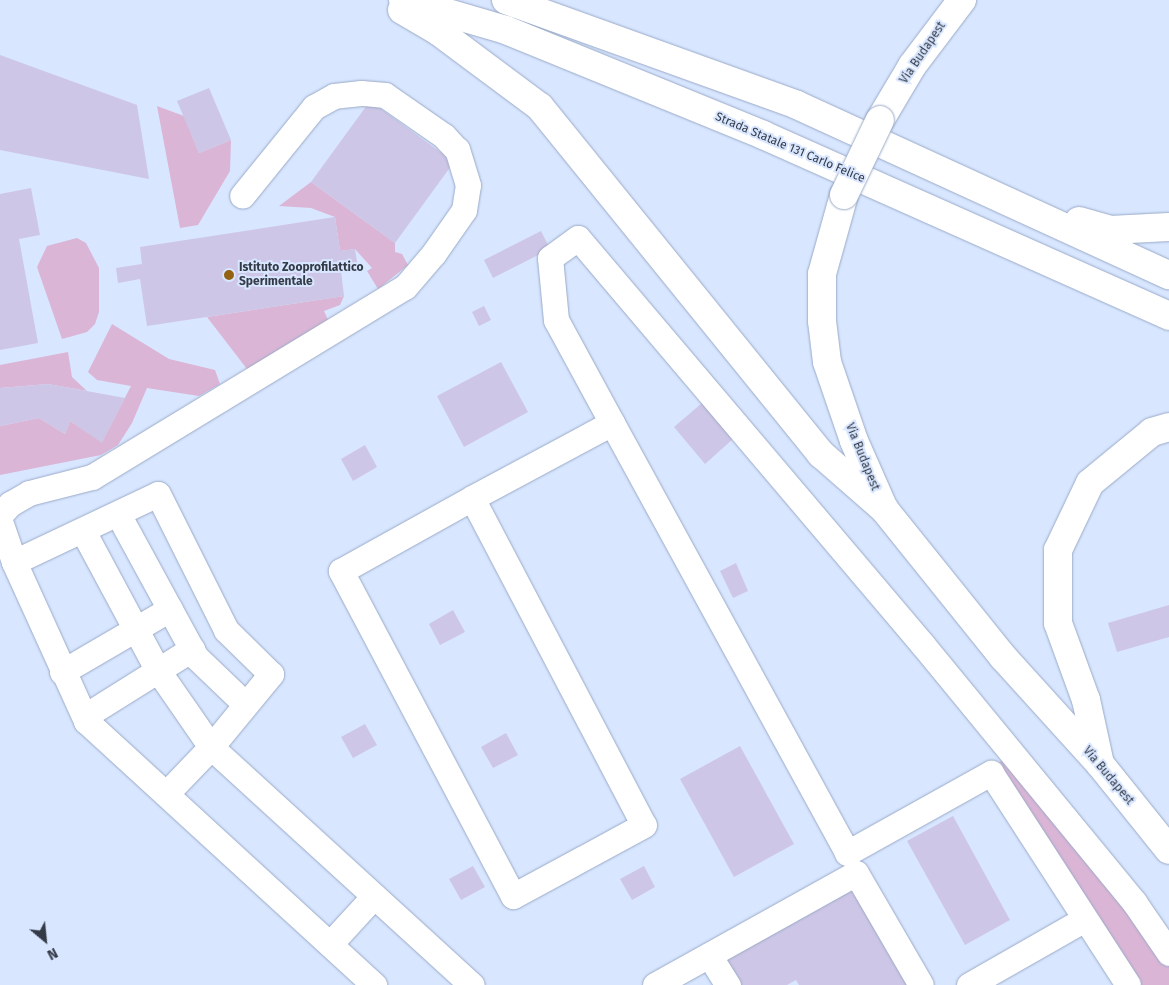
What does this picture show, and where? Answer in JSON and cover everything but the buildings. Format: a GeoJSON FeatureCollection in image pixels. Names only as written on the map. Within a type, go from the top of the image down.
{"type":"FeatureCollection","features":[{"type":"Feature","properties":{"kind":"main road"},"geometry":{"type":"LineString","coordinates":[[386,0],[438,31],[540,107],[821,454],[884,509]]}},
{"type":"Feature","properties":{"kind":"main road","name":"Strada Statale 131 Carlo Felice"},"geometry":{"type":"LineString","coordinates":[[403,0],[506,30],[764,135],[1169,316]]}},
{"type":"Feature","properties":{"kind":"main road"},"geometry":{"type":"LineString","coordinates":[[506,0],[798,105],[1169,275]]}},
{"type":"Feature","properties":{"kind":"main road","name":"Via Budapest"},"geometry":{"type":"LineString","coordinates":[[962,0],[912,66],[880,120],[844,195],[822,274],[822,321],[827,362],[854,441],[884,509],[1003,657],[1100,764],[1169,850]]}},
{"type":"Feature","properties":{"kind":"main road"},"geometry":{"type":"LineString","coordinates":[[992,195],[1110,230],[1169,227]]}},
{"type":"Feature","properties":{"kind":"main road"},"geometry":{"type":"LineString","coordinates":[[1100,764],[1086,700],[1058,623],[1058,550],[1090,483],[1152,432],[1169,427]]}},
{"type":"Feature","properties":{"kind":"lane"},"geometry":{"type":"LineString","coordinates":[[0,515],[10,504],[29,493],[92,477],[404,288],[434,253],[464,210],[468,185],[457,150],[444,136],[385,95],[361,93],[334,96],[314,107],[242,196]]}},
{"type":"Feature","properties":{"kind":"lane"},"geometry":{"type":"LineString","coordinates":[[921,985],[851,863],[556,320],[550,258],[578,238],[923,645],[1134,902],[1169,953]]}},
{"type":"Feature","properties":{"kind":"lane"},"geometry":{"type":"LineString","coordinates":[[472,498],[644,825],[513,896],[341,571],[472,498],[612,424]]}},
{"type":"Feature","properties":{"kind":"lane"},"geometry":{"type":"LineString","coordinates":[[14,562],[158,494],[226,630],[271,674],[211,747],[166,794]]}},
{"type":"Feature","properties":{"kind":"lane"},"geometry":{"type":"LineString","coordinates":[[118,514],[192,649],[245,704]]}},
{"type":"Feature","properties":{"kind":"lane"},"geometry":{"type":"LineString","coordinates":[[0,522],[14,562],[62,672],[86,721],[374,985]]}},
{"type":"Feature","properties":{"kind":"lane"},"geometry":{"type":"LineString","coordinates":[[76,534],[157,669],[211,747],[472,985]]}},
{"type":"Feature","properties":{"kind":"lane"},"geometry":{"type":"LineString","coordinates":[[62,672],[170,609]]}},
{"type":"Feature","properties":{"kind":"lane"},"geometry":{"type":"LineString","coordinates":[[86,721],[93,711],[157,669],[192,649]]}},
{"type":"Feature","properties":{"kind":"lane"},"geometry":{"type":"LineString","coordinates":[[655,985],[709,955],[991,773],[1083,920],[1128,985]]}},
{"type":"Feature","properties":{"kind":"lane"},"geometry":{"type":"LineString","coordinates":[[330,944],[374,896]]}},
{"type":"Feature","properties":{"kind":"lane"},"geometry":{"type":"LineString","coordinates":[[969,985],[1083,920]]}},
{"type":"Feature","properties":{"kind":"lane"},"geometry":{"type":"LineString","coordinates":[[709,955],[728,985]]}},
{"type":"Feature","properties":{"kind":"shaded area"},"geometry":{"type":"Polygon","coordinates":[[[157,106],[184,116],[199,153],[231,140],[230,171],[198,225],[180,228],[157,106]]]}},
{"type":"Feature","properties":{"kind":"shaded area"},"geometry":{"type":"Polygon","coordinates":[[[311,182],[395,243],[395,252],[402,254],[408,265],[378,289],[367,271],[372,268],[355,249],[340,251],[335,217],[311,208],[279,206],[311,182]]]}},
{"type":"Feature","properties":{"kind":"shaded area"},"geometry":{"type":"Polygon","coordinates":[[[77,238],[86,243],[99,268],[99,312],[95,324],[87,332],[62,339],[37,267],[47,246],[77,238]]]}},
{"type":"Feature","properties":{"kind":"shaded area"},"geometry":{"type":"Polygon","coordinates":[[[344,296],[340,305],[324,311],[328,320],[247,369],[207,317],[344,296]]]}},
{"type":"Feature","properties":{"kind":"shaded area"},"geometry":{"type":"Polygon","coordinates":[[[112,324],[169,359],[215,370],[220,384],[199,396],[147,388],[132,423],[118,445],[101,455],[0,475],[0,426],[39,418],[65,434],[70,421],[102,442],[131,386],[97,380],[88,372],[112,324]]]}},
{"type":"Feature","properties":{"kind":"shaded area"},"geometry":{"type":"Polygon","coordinates":[[[68,352],[72,377],[87,391],[48,384],[0,388],[0,365],[68,352]]]}},
{"type":"Feature","properties":{"kind":"shaded area"},"geometry":{"type":"Polygon","coordinates":[[[1007,753],[1169,962],[1169,985],[1131,985],[993,771],[1007,753]]]}},
{"type":"Feature","properties":{"kind":"place","name":"Istituto Zooprofilattico Sperimentale"},"geometry":{"type":"Point","coordinates":[229,275]}}]}
